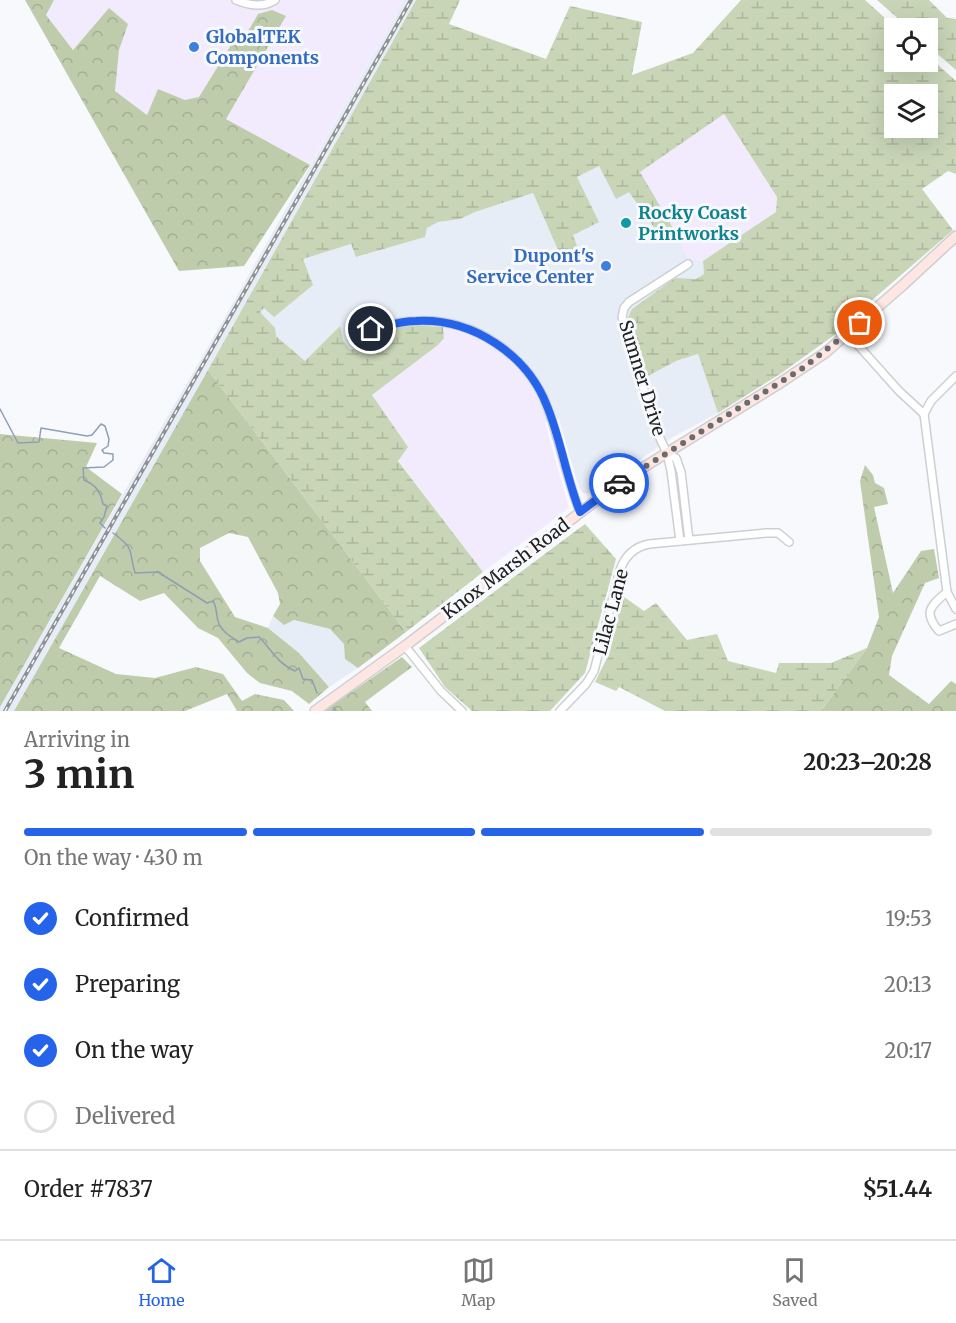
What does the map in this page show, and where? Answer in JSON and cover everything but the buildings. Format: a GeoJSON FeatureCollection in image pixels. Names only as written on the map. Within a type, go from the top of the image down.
{"type":"FeatureCollection","features":[{"type":"Feature","properties":{"kind":"main road","name":"Knox Marsh Road"},"geometry":{"type":"LineString","coordinates":[[315,711],[405,646],[623,480],[803,368],[848,334],[956,236]]}},
{"type":"Feature","properties":{"kind":"street"},"geometry":{"type":"LineString","coordinates":[[236,0],[255,5],[267,4],[275,0]]}},
{"type":"Feature","properties":{"kind":"street","name":"Sumner Drive"},"geometry":{"type":"LineString","coordinates":[[667,453],[656,430],[622,315],[629,302],[688,264]]}},
{"type":"Feature","properties":{"kind":"street"},"geometry":{"type":"LineString","coordinates":[[358,331],[403,322],[445,322],[471,330],[507,351],[527,370],[542,394],[552,420],[570,487],[580,512]]}},
{"type":"Feature","properties":{"kind":"street"},"geometry":{"type":"LineString","coordinates":[[848,334],[899,391],[924,414]]}},
{"type":"Feature","properties":{"kind":"street"},"geometry":{"type":"LineString","coordinates":[[956,376],[931,401],[924,414],[947,592],[956,609]]}},
{"type":"Feature","properties":{"kind":"street"},"geometry":{"type":"LineString","coordinates":[[667,453],[676,458],[681,472],[689,540]]}},
{"type":"Feature","properties":{"kind":"street"},"geometry":{"type":"LineString","coordinates":[[667,453],[673,481],[680,541]]}},
{"type":"Feature","properties":{"kind":"street","name":"Lilac Lane"},"geometry":{"type":"LineString","coordinates":[[560,711],[586,684],[594,671],[618,577],[626,557],[641,546],[773,532],[783,535],[789,542]]}},
{"type":"Feature","properties":{"kind":"street"},"geometry":{"type":"LineString","coordinates":[[947,592],[933,604],[929,619],[939,631],[956,624]]}},
{"type":"Feature","properties":{"kind":"street"},"geometry":{"type":"LineString","coordinates":[[405,646],[441,691],[462,711]]}},
{"type":"Feature","properties":{"kind":"shaded area"},"geometry":{"type":"Polygon","coordinates":[[[54,0],[404,0],[310,165],[226,119],[286,16],[258,14],[240,45],[230,45],[199,98],[185,100],[158,89],[147,115],[115,91],[119,50],[109,8],[73,50],[46,15],[54,0]]]}},
{"type":"Feature","properties":{"kind":"shaded area"},"geometry":{"type":"Polygon","coordinates":[[[404,0],[416,0],[208,370],[14,711],[0,711],[0,707],[221,324],[404,0]]]}},
{"type":"Feature","properties":{"kind":"shaded area"},"geometry":{"type":"Polygon","coordinates":[[[724,114],[777,197],[776,213],[703,261],[688,257],[640,172],[724,114]]]}},
{"type":"Feature","properties":{"kind":"shaded area"},"geometry":{"type":"Polygon","coordinates":[[[599,166],[616,198],[629,191],[662,239],[673,228],[688,257],[703,261],[704,274],[696,279],[646,376],[676,361],[698,354],[718,413],[673,437],[592,493],[583,493],[579,488],[559,419],[545,422],[539,402],[443,327],[421,325],[380,332],[362,350],[351,349],[343,340],[340,327],[305,361],[276,336],[260,312],[303,259],[351,244],[357,257],[425,237],[427,228],[438,222],[460,219],[533,193],[562,259],[573,235],[577,177],[599,166]]]}},
{"type":"Feature","properties":{"kind":"shaded area"},"geometry":{"type":"Polygon","coordinates":[[[443,327],[466,331],[522,369],[539,402],[569,508],[483,572],[398,460],[372,395],[438,345],[444,338],[443,327]]]}},
{"type":"Feature","properties":{"kind":"shaded area"},"geometry":{"type":"Polygon","coordinates":[[[273,616],[284,625],[293,620],[330,629],[345,644],[345,659],[358,668],[329,687],[299,653],[268,628],[273,616]]]}},
{"type":"Feature","properties":{"kind":"green space"},"geometry":{"type":"Polygon","coordinates":[[[25,0],[54,0],[46,15],[73,50],[109,8],[128,24],[119,50],[115,91],[147,115],[158,89],[185,100],[199,97],[231,45],[240,45],[258,14],[272,10],[286,16],[226,119],[310,165],[244,266],[179,271],[25,0]]]}},
{"type":"Feature","properties":{"kind":"green space"},"geometry":{"type":"Polygon","coordinates":[[[416,0],[460,0],[449,24],[546,59],[570,6],[642,22],[632,75],[693,53],[741,0],[865,0],[885,18],[884,72],[938,72],[938,65],[956,81],[956,174],[948,171],[922,189],[953,230],[848,321],[840,331],[780,374],[718,413],[698,354],[676,361],[646,377],[628,317],[632,309],[675,278],[696,279],[704,274],[703,261],[776,212],[777,197],[724,114],[640,172],[673,228],[663,240],[629,192],[616,199],[599,166],[577,177],[599,222],[573,235],[578,249],[562,259],[533,193],[460,219],[438,222],[427,228],[425,237],[356,257],[351,244],[303,259],[313,285],[274,317],[264,308],[260,312],[275,328],[276,336],[305,361],[340,326],[343,340],[350,349],[362,350],[379,332],[393,327],[443,327],[444,338],[438,345],[372,395],[408,447],[398,461],[483,572],[406,632],[208,370],[416,0]]]}},
{"type":"Feature","properties":{"kind":"green space"},"geometry":{"type":"Polygon","coordinates":[[[877,0],[929,0],[947,18],[956,19],[956,70],[938,54],[938,18],[898,18],[877,0]]]}},
{"type":"Feature","properties":{"kind":"green space"},"geometry":{"type":"Polygon","coordinates":[[[208,370],[406,632],[358,668],[345,659],[344,644],[330,629],[294,620],[284,625],[273,616],[280,604],[278,593],[248,537],[229,533],[200,548],[200,561],[235,617],[268,628],[299,653],[329,687],[309,704],[292,691],[260,683],[247,673],[218,638],[198,628],[164,593],[140,601],[100,576],[59,648],[116,674],[155,678],[196,667],[223,674],[242,701],[255,694],[284,700],[294,711],[237,711],[227,694],[185,711],[14,711],[208,370]]]}},
{"type":"Feature","properties":{"kind":"green space"},"geometry":{"type":"Polygon","coordinates":[[[0,434],[97,443],[86,467],[122,494],[0,707],[0,434]]]}},
{"type":"Feature","properties":{"kind":"green space"},"geometry":{"type":"Polygon","coordinates":[[[865,465],[873,475],[875,483],[884,488],[888,504],[874,507],[893,593],[921,551],[934,549],[939,578],[925,583],[892,656],[889,675],[929,704],[951,681],[956,684],[956,711],[821,711],[867,648],[879,617],[860,481],[865,465]]]}},
{"type":"Feature","properties":{"kind":"green space"},"geometry":{"type":"Polygon","coordinates":[[[585,524],[616,559],[585,673],[550,711],[472,711],[445,687],[419,648],[585,524]]]}},
{"type":"Feature","properties":{"kind":"green space"},"geometry":{"type":"Polygon","coordinates":[[[620,594],[644,611],[656,603],[687,640],[717,634],[728,661],[776,673],[779,663],[831,663],[867,648],[821,711],[665,711],[619,687],[616,691],[595,682],[608,656],[620,594]]]}},
{"type":"Feature","properties":{"kind":"green space"},"geometry":{"type":"Polygon","coordinates":[[[402,657],[412,667],[365,702],[372,711],[324,711],[402,657]]]}},
{"type":"Feature","properties":{"kind":"waterway"},"geometry":{"type":"LineString","coordinates":[[0,409],[18,443],[39,442],[41,428],[87,436],[92,435],[101,424],[105,426],[109,439],[108,446],[102,450],[104,453],[113,454],[113,460],[104,467],[83,468],[84,480],[97,489],[103,504],[107,506],[100,523],[105,528]]}},
{"type":"Feature","properties":{"kind":"waterway"},"geometry":{"type":"LineString","coordinates":[[113,533],[128,547],[135,573],[158,572],[207,603],[213,601],[219,625],[227,634],[239,642],[247,638],[259,637],[284,664],[295,671],[299,668],[303,679],[312,680],[317,693]]}},
{"type":"Feature","properties":{"kind":"railway"},"geometry":{"type":"LineString","coordinates":[[5,711],[411,0]]}},
{"type":"Feature","properties":{"kind":"way so far"},"geometry":{"type":"LineString","coordinates":[[619,483],[803,368],[860,323]]}},
{"type":"Feature","properties":{"kind":"place","name":"GlobalTEK Components"},"geometry":{"type":"Point","coordinates":[194,47]}},
{"type":"Feature","properties":{"kind":"place","name":"Rocky Coast Printworks"},"geometry":{"type":"Point","coordinates":[626,223]}},
{"type":"Feature","properties":{"kind":"place","name":"Dupont's Service Center"},"geometry":{"type":"Point","coordinates":[606,266]}},
{"type":"Feature","properties":{"kind":"route"},"geometry":{"type":"LineString","coordinates":[[371,329],[403,322],[431,321],[445,322],[484,336],[518,360],[535,381],[552,420],[568,480],[580,512],[619,483]]}}]}
